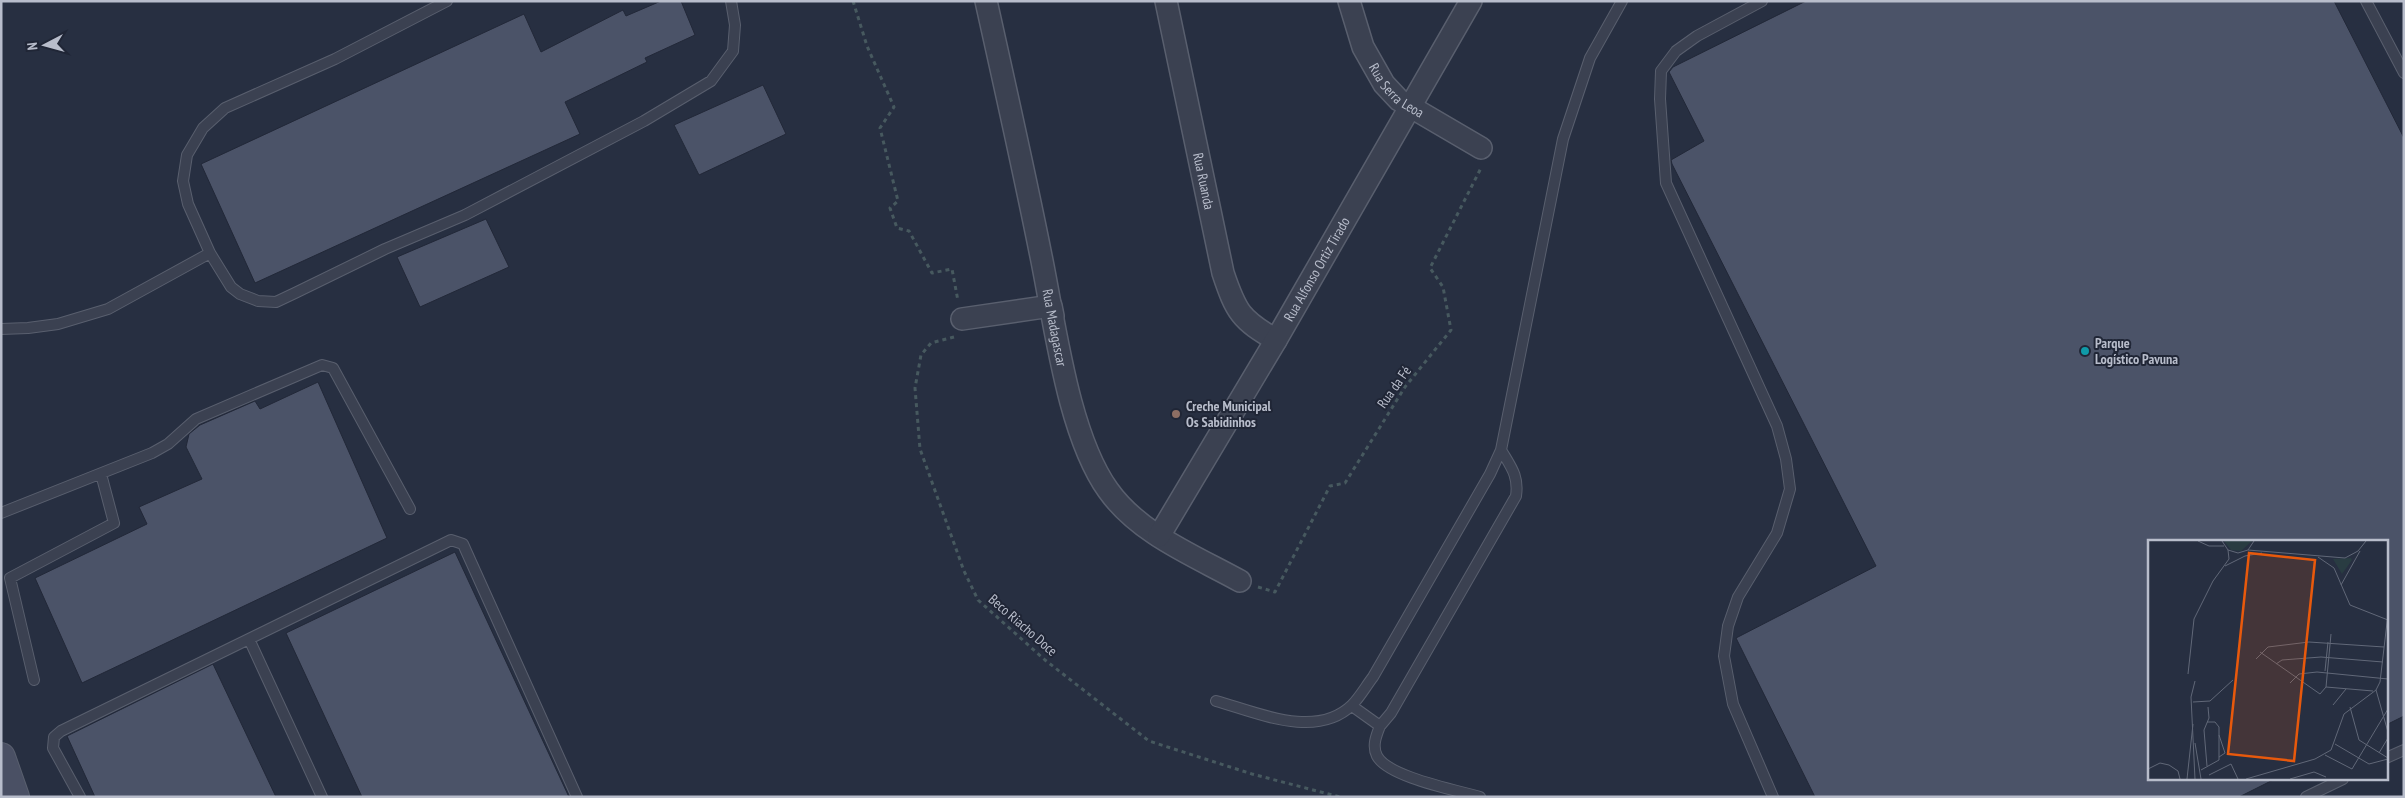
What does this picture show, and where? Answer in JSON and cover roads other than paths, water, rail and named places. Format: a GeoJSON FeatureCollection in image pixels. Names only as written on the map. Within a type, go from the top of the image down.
{"type":"FeatureCollection","features":[{"type":"Feature","properties":{"kind":"street","name":"Rua Madagascar"},"geometry":{"type":"LineString","coordinates":[[986,1],[1026,177],[1052,311],[1077,421],[1098,473],[1108,490],[1126,511],[1159,536],[1240,582]]}},
{"type":"Feature","properties":{"kind":"street","name":"Rua Ruanda"},"geometry":{"type":"LineString","coordinates":[[1166,1],[1223,274],[1238,311],[1252,326],[1276,340]]}},
{"type":"Feature","properties":{"kind":"street","name":"Rua Serra Leoa"},"geometry":{"type":"LineString","coordinates":[[1349,1],[1363,47],[1384,84],[1399,100],[1481,148]]}},
{"type":"Feature","properties":{"kind":"street","name":"Rua Alfonso Ortiz Tirado"},"geometry":{"type":"LineString","coordinates":[[1159,536],[1412,108],[1472,1]]}},
{"type":"Feature","properties":{"kind":"street"},"geometry":{"type":"LineString","coordinates":[[962,319],[1052,311]]}},
{"type":"Feature","properties":{"kind":"street"},"geometry":{"type":"LineString","coordinates":[[1,757],[15,797]]}},
{"type":"Feature","properties":{"kind":"lane"},"geometry":{"type":"LineString","coordinates":[[447,1],[336,59],[226,108],[203,128],[187,155],[183,181],[188,204],[210,253],[231,287],[240,294],[258,301],[276,302],[385,248],[465,215],[636,126],[711,82],[733,51],[735,25],[731,1]]}},
{"type":"Feature","properties":{"kind":"lane"},"geometry":{"type":"LineString","coordinates":[[1216,701],[1282,719],[1312,723],[1329,718],[1352,706],[1373,677],[1490,474],[1501,450],[1563,139],[1590,58],[1622,1]]}},
{"type":"Feature","properties":{"kind":"lane"},"geometry":{"type":"LineString","coordinates":[[1762,1],[1697,36],[1676,51],[1661,71],[1660,100],[1666,183],[1777,426],[1786,459],[1790,490],[1777,533],[1738,597],[1728,626],[1724,656],[1732,704],[1773,797]]}},
{"type":"Feature","properties":{"kind":"lane"},"geometry":{"type":"LineString","coordinates":[[2366,1],[2404,73]]}},
{"type":"Feature","properties":{"kind":"lane"},"geometry":{"type":"LineString","coordinates":[[1,329],[28,328],[108,309],[210,253]]}},
{"type":"Feature","properties":{"kind":"lane"},"geometry":{"type":"LineString","coordinates":[[1,513],[160,449],[196,418],[322,365],[333,368],[410,508]]}},
{"type":"Feature","properties":{"kind":"lane"},"geometry":{"type":"LineString","coordinates":[[1480,797],[1396,772],[1383,763],[1377,755],[1374,741],[1380,726],[1391,713],[1516,496],[1518,483],[1501,450]]}},
{"type":"Feature","properties":{"kind":"lane"},"geometry":{"type":"LineString","coordinates":[[34,680],[10,578],[114,523],[101,474]]}},
{"type":"Feature","properties":{"kind":"lane"},"geometry":{"type":"LineString","coordinates":[[80,797],[53,748],[54,737],[61,731],[451,540],[463,544],[577,797]]}},
{"type":"Feature","properties":{"kind":"lane"},"geometry":{"type":"LineString","coordinates":[[249,639],[322,797]]}},
{"type":"Feature","properties":{"kind":"lane"},"geometry":{"type":"LineString","coordinates":[[1352,706],[1380,726]]}},
{"type":"Feature","properties":{"kind":"lane"},"geometry":{"type":"LineString","coordinates":[[2388,757],[2404,750]]}},
{"type":"Feature","properties":{"kind":"lane"},"geometry":{"type":"LineString","coordinates":[[2306,797],[2341,780]]}},
{"type":"Feature","properties":{"kind":"place","name":"Parque Logístico Pavuna"},"geometry":{"type":"Point","coordinates":[2085,351]}},
{"type":"Feature","properties":{"kind":"place","name":"Creche Municipal Os Sabidinhos"},"geometry":{"type":"Point","coordinates":[1176,414]}}]}
